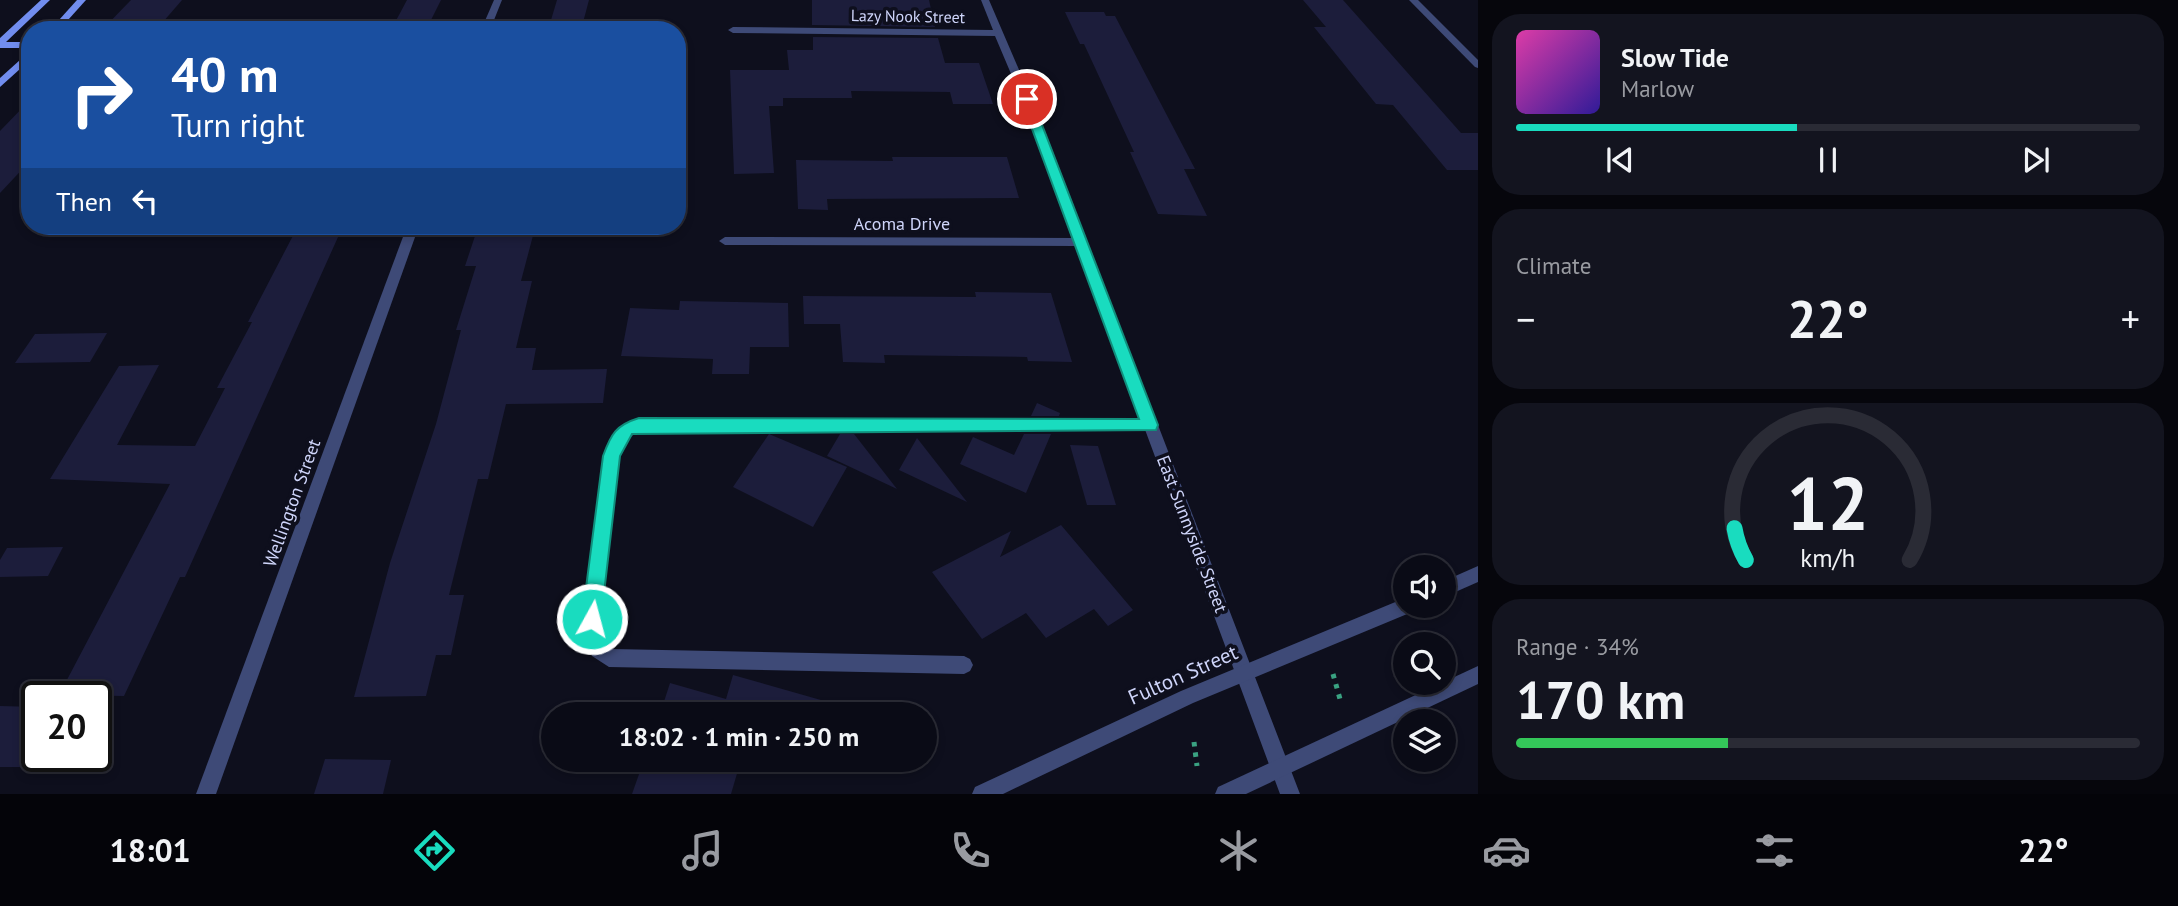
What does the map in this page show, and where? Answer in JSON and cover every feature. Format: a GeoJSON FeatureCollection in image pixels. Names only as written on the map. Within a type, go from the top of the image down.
{"type":"FeatureCollection","features":[{"type":"Feature","properties":{"kind":"main road"},"geometry":{"type":"LineString","coordinates":[[24,21],[46,0]]}},
{"type":"Feature","properties":{"kind":"main road"},"geometry":{"type":"LineString","coordinates":[[62,21],[82,0]]}},
{"type":"Feature","properties":{"kind":"main road"},"geometry":{"type":"LineString","coordinates":[[0,44],[21,24]]}},
{"type":"Feature","properties":{"kind":"main road"},"geometry":{"type":"LineString","coordinates":[[0,44],[21,45]]}},
{"type":"Feature","properties":{"kind":"main road"},"geometry":{"type":"LineString","coordinates":[[0,84],[21,63]]}},
{"type":"Feature","properties":{"kind":"street"},"geometry":{"type":"LineString","coordinates":[[489,21],[498,0]]}},
{"type":"Feature","properties":{"kind":"street","name":"East Sunnyside Street"},"geometry":{"type":"LineString","coordinates":[[985,0],[1290,794]]}},
{"type":"Feature","properties":{"kind":"street"},"geometry":{"type":"LineString","coordinates":[[1413,0],[1478,65]]}},
{"type":"Feature","properties":{"kind":"street","name":"Lazy Nook Street"},"geometry":{"type":"LineString","coordinates":[[733,30],[999,33]]}},
{"type":"Feature","properties":{"kind":"street","name":"Wellington Street"},"geometry":{"type":"LineString","coordinates":[[206,794],[410,235]]}},
{"type":"Feature","properties":{"kind":"street","name":"Acoma Drive"},"geometry":{"type":"LineString","coordinates":[[725,241],[1080,242]]}},
{"type":"Feature","properties":{"kind":"street"},"geometry":{"type":"LineString","coordinates":[[964,666],[622,660],[609,657],[598,650],[592,619],[611,456],[618,438],[626,429],[639,425],[1150,425]]}},
{"type":"Feature","properties":{"kind":"street"},"geometry":{"type":"LineString","coordinates":[[1456,584],[1478,574]]}},
{"type":"Feature","properties":{"kind":"street","name":"Fulton Street"},"geometry":{"type":"LineString","coordinates":[[982,794],[1244,672],[1393,611]]}},
{"type":"Feature","properties":{"kind":"street"},"geometry":{"type":"LineString","coordinates":[[1225,794],[1478,675]]}},
{"type":"Feature","properties":{"kind":"path"},"geometry":{"type":"LineString","coordinates":[[1333,674],[1340,699]]}},
{"type":"Feature","properties":{"kind":"path"},"geometry":{"type":"LineString","coordinates":[[1194,742],[1197,766]]}},
{"type":"Feature","properties":{"kind":"building"},"geometry":{"type":"Polygon","coordinates":[[[131,0],[182,0],[164,21],[111,21],[131,0]]]}},
{"type":"Feature","properties":{"kind":"building"},"geometry":{"type":"Polygon","coordinates":[[[407,0],[441,0],[430,21],[396,21],[407,0]]]}},
{"type":"Feature","properties":{"kind":"building"},"geometry":{"type":"Polygon","coordinates":[[[557,0],[589,0],[583,21],[551,21],[557,0]]]}},
{"type":"Feature","properties":{"kind":"building"},"geometry":{"type":"Polygon","coordinates":[[[812,0],[929,0],[935,27],[812,25],[812,0]]]}},
{"type":"Feature","properties":{"kind":"building"},"geometry":{"type":"Polygon","coordinates":[[[1303,0],[1343,0],[1461,133],[1478,133],[1478,170],[1447,170],[1393,105],[1376,104],[1314,27],[1326,27],[1303,0]]]}},
{"type":"Feature","properties":{"kind":"building"},"geometry":{"type":"Polygon","coordinates":[[[1065,12],[1104,12],[1106,16],[1115,16],[1195,169],[1184,169],[1207,216],[1158,214],[1130,152],[1134,152],[1084,44],[1080,44],[1065,12]]]}},
{"type":"Feature","properties":{"kind":"building"},"geometry":{"type":"Polygon","coordinates":[[[813,37],[938,38],[945,63],[979,63],[993,104],[953,104],[950,92],[851,91],[852,98],[783,98],[783,106],[769,106],[774,173],[734,174],[730,70],[789,70],[787,50],[813,50],[813,37]]]}},
{"type":"Feature","properties":{"kind":"building"},"geometry":{"type":"Polygon","coordinates":[[[21,109],[21,171],[0,193],[0,131],[21,109]]]}},
{"type":"Feature","properties":{"kind":"building"},"geometry":{"type":"Polygon","coordinates":[[[892,157],[1007,157],[1019,198],[827,199],[828,210],[798,209],[796,160],[893,161],[892,157]]]}},
{"type":"Feature","properties":{"kind":"building"},"geometry":{"type":"Polygon","coordinates":[[[293,235],[339,235],[185,577],[180,577],[124,696],[112,696],[112,681],[66,681],[170,484],[50,479],[119,366],[159,365],[117,445],[195,446],[225,388],[217,388],[252,322],[248,322],[293,235]]]}},
{"type":"Feature","properties":{"kind":"building"},"geometry":{"type":"Polygon","coordinates":[[[475,235],[533,235],[521,281],[532,281],[516,348],[536,348],[532,370],[607,369],[603,403],[506,404],[488,479],[478,479],[449,595],[464,595],[451,655],[436,655],[426,696],[354,697],[390,563],[436,424],[461,330],[456,330],[476,266],[465,266],[475,235]]]}},
{"type":"Feature","properties":{"kind":"building"},"geometry":{"type":"Polygon","coordinates":[[[975,292],[1051,293],[1072,362],[1028,361],[1027,357],[884,355],[885,363],[843,362],[840,324],[804,324],[803,296],[976,297],[975,292]]]}},
{"type":"Feature","properties":{"kind":"building"},"geometry":{"type":"Polygon","coordinates":[[[680,301],[788,303],[789,347],[750,347],[749,374],[712,374],[713,359],[621,356],[630,308],[679,310],[680,301]]]}},
{"type":"Feature","properties":{"kind":"building"},"geometry":{"type":"Polygon","coordinates":[[[107,333],[90,362],[15,363],[35,334],[107,333]]]}},
{"type":"Feature","properties":{"kind":"building"},"geometry":{"type":"Polygon","coordinates":[[[1037,403],[1060,413],[1059,416],[1031,416],[1037,403]]]}},
{"type":"Feature","properties":{"kind":"building"},"geometry":{"type":"Polygon","coordinates":[[[769,434],[847,467],[813,527],[733,487],[769,434]]]}},
{"type":"Feature","properties":{"kind":"building"},"geometry":{"type":"Polygon","coordinates":[[[840,434],[854,434],[897,489],[827,456],[840,434]]]}},
{"type":"Feature","properties":{"kind":"building"},"geometry":{"type":"Polygon","coordinates":[[[1024,434],[1051,434],[1026,493],[960,464],[973,437],[1014,455],[1024,434]]]}},
{"type":"Feature","properties":{"kind":"building"},"geometry":{"type":"Polygon","coordinates":[[[917,438],[967,502],[899,470],[917,438]]]}},
{"type":"Feature","properties":{"kind":"building"},"geometry":{"type":"Polygon","coordinates":[[[1070,445],[1098,446],[1116,505],[1087,505],[1070,445]]]}},
{"type":"Feature","properties":{"kind":"building"},"geometry":{"type":"Polygon","coordinates":[[[1061,525],[1133,610],[1108,626],[1094,609],[1046,638],[1026,613],[982,639],[932,572],[1011,531],[1000,557],[1061,525]]]}},
{"type":"Feature","properties":{"kind":"building"},"geometry":{"type":"Polygon","coordinates":[[[63,547],[48,576],[0,577],[0,560],[7,548],[63,547]]]}},
{"type":"Feature","properties":{"kind":"building"},"geometry":{"type":"Polygon","coordinates":[[[733,675],[828,702],[664,702],[670,683],[726,699],[733,675]]]}},
{"type":"Feature","properties":{"kind":"building"},"geometry":{"type":"Polygon","coordinates":[[[0,706],[21,707],[21,767],[0,767],[0,706]]]}},
{"type":"Feature","properties":{"kind":"building"},"geometry":{"type":"Polygon","coordinates":[[[325,759],[391,760],[383,794],[314,794],[325,759]]]}},
{"type":"Feature","properties":{"kind":"building"},"geometry":{"type":"Polygon","coordinates":[[[640,772],[737,772],[731,794],[632,794],[640,772]]]}},
{"type":"Feature","properties":{"kind":"route"},"geometry":{"type":"LineString","coordinates":[[592,619],[611,456],[618,438],[626,429],[639,425],[1150,425],[1027,99]]}}]}
